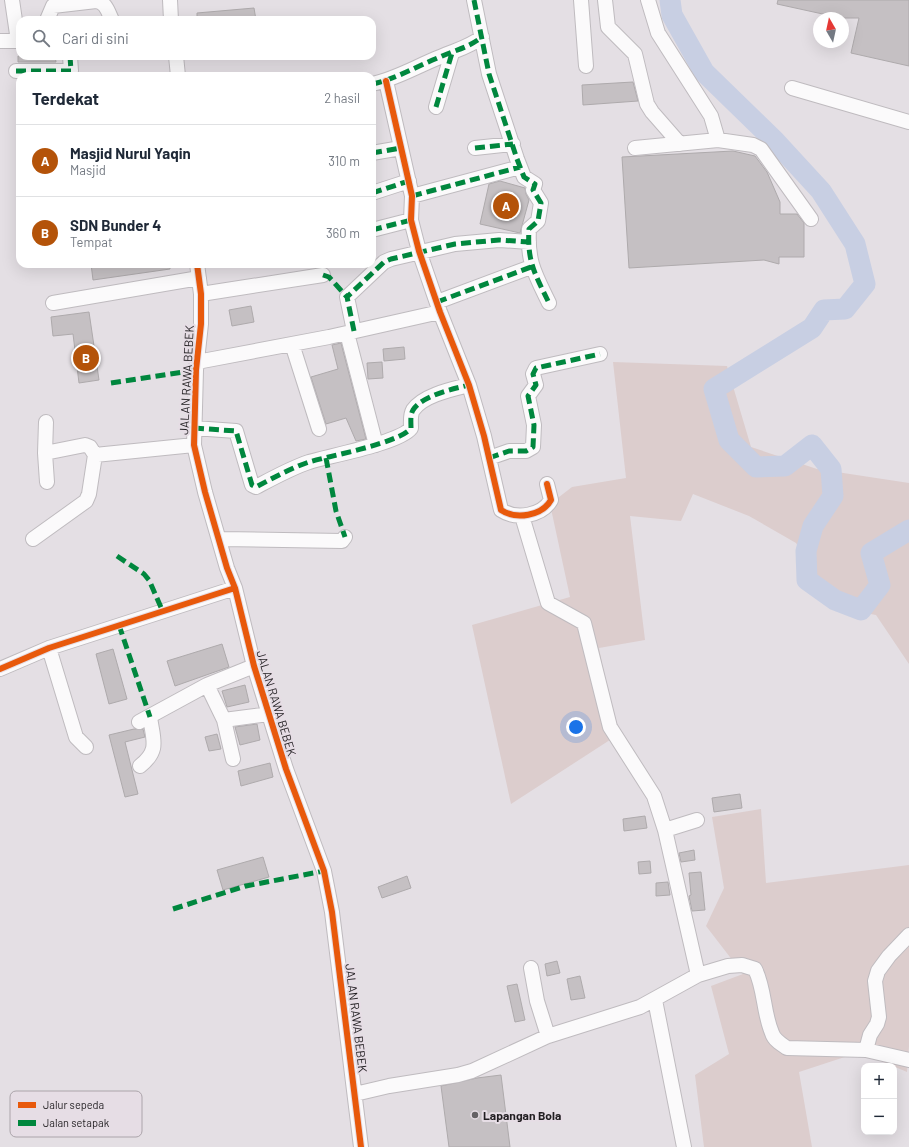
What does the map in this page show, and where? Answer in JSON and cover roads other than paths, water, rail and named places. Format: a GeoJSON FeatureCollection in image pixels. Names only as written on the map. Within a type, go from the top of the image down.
{"type":"FeatureCollection","features":[{"type":"Feature","properties":{"kind":"street"},"geometry":{"type":"LineString","coordinates":[[12,0],[16,23]]}},
{"type":"Feature","properties":{"kind":"street"},"geometry":{"type":"LineString","coordinates":[[49,16],[53,6],[96,0],[105,5],[110,16]]}},
{"type":"Feature","properties":{"kind":"street"},"geometry":{"type":"LineString","coordinates":[[170,0],[172,16]]}},
{"type":"Feature","properties":{"kind":"street"},"geometry":{"type":"LineString","coordinates":[[474,0],[489,74],[524,177],[534,184],[533,190],[541,203],[538,221],[529,229],[529,242],[531,267],[549,303]]}},
{"type":"Feature","properties":{"kind":"street"},"geometry":{"type":"LineString","coordinates":[[581,0],[586,66]]}},
{"type":"Feature","properties":{"kind":"street"},"geometry":{"type":"LineString","coordinates":[[605,0],[608,28],[635,54],[647,104],[652,112],[680,144]]}},
{"type":"Feature","properties":{"kind":"street"},"geometry":{"type":"LineString","coordinates":[[648,0],[658,33],[711,116],[718,140]]}},
{"type":"Feature","properties":{"kind":"street"},"geometry":{"type":"LineString","coordinates":[[376,83],[386,81],[452,52],[465,49],[482,38]]}},
{"type":"Feature","properties":{"kind":"street"},"geometry":{"type":"LineString","coordinates":[[0,41],[16,41]]}},
{"type":"Feature","properties":{"kind":"street"},"geometry":{"type":"LineString","coordinates":[[436,107],[452,52]]}},
{"type":"Feature","properties":{"kind":"street"},"geometry":{"type":"LineString","coordinates":[[70,60],[72,72]]}},
{"type":"Feature","properties":{"kind":"street"},"geometry":{"type":"LineString","coordinates":[[176,60],[178,72]]}},
{"type":"Feature","properties":{"kind":"street"},"geometry":{"type":"LineString","coordinates":[[16,71],[44,72]]}},
{"type":"Feature","properties":{"kind":"street"},"geometry":{"type":"LineString","coordinates":[[386,81],[412,196],[411,220],[419,251],[438,307],[469,385],[489,458],[501,510],[522,516],[540,513],[551,500],[547,484]]}},
{"type":"Feature","properties":{"kind":"street"},"geometry":{"type":"LineString","coordinates":[[792,88],[909,122]]}},
{"type":"Feature","properties":{"kind":"street"},"geometry":{"type":"LineString","coordinates":[[635,148],[718,140],[753,145],[761,149],[811,219]]}},
{"type":"Feature","properties":{"kind":"street"},"geometry":{"type":"LineString","coordinates":[[475,148],[513,144]]}},
{"type":"Feature","properties":{"kind":"street"},"geometry":{"type":"LineString","coordinates":[[376,152],[401,148]]}},
{"type":"Feature","properties":{"kind":"street"},"geometry":{"type":"LineString","coordinates":[[412,196],[520,167]]}},
{"type":"Feature","properties":{"kind":"street"},"geometry":{"type":"LineString","coordinates":[[376,192],[408,181]]}},
{"type":"Feature","properties":{"kind":"street"},"geometry":{"type":"LineString","coordinates":[[376,229],[411,220]]}},
{"type":"Feature","properties":{"kind":"street"},"geometry":{"type":"LineString","coordinates":[[376,445],[350,332],[347,297],[384,262],[419,251],[442,245],[476,241],[499,240],[529,242]]}},
{"type":"Feature","properties":{"kind":"street"},"geometry":{"type":"LineString","coordinates":[[197,362],[350,332],[438,307],[531,267]]}},
{"type":"Feature","properties":{"kind":"street","name":"JALAN RAWA BEBEK"},"geometry":{"type":"LineString","coordinates":[[198,268],[201,324],[197,362],[194,445],[205,492],[220,539],[227,568],[235,588],[254,666],[286,769],[324,871],[332,912],[362,1147]]}},
{"type":"Feature","properties":{"kind":"street"},"geometry":{"type":"LineString","coordinates":[[200,294],[323,275]]}},
{"type":"Feature","properties":{"kind":"street"},"geometry":{"type":"LineString","coordinates":[[53,303],[199,278]]}},
{"type":"Feature","properties":{"kind":"street"},"geometry":{"type":"LineString","coordinates":[[292,344],[319,429]]}},
{"type":"Feature","properties":{"kind":"street"},"geometry":{"type":"LineString","coordinates":[[489,458],[509,451],[526,451],[533,448],[534,426],[528,396],[536,385],[533,374],[536,368],[600,354]]}},
{"type":"Feature","properties":{"kind":"street"},"geometry":{"type":"LineString","coordinates":[[194,428],[236,431],[253,487],[311,462],[376,445],[408,431],[414,409],[422,402],[435,395],[469,385]]}},
{"type":"Feature","properties":{"kind":"street"},"geometry":{"type":"LineString","coordinates":[[46,422],[45,453],[47,482]]}},
{"type":"Feature","properties":{"kind":"street"},"geometry":{"type":"LineString","coordinates":[[33,539],[86,501],[89,494],[94,455],[90,447],[85,445],[45,453]]}},
{"type":"Feature","properties":{"kind":"street"},"geometry":{"type":"LineString","coordinates":[[94,455],[194,445]]}},
{"type":"Feature","properties":{"kind":"street"},"geometry":{"type":"LineString","coordinates":[[522,516],[548,603],[584,623],[610,727],[654,796],[665,830],[698,975]]}},
{"type":"Feature","properties":{"kind":"street"},"geometry":{"type":"LineString","coordinates":[[220,539],[312,542],[342,541],[346,537]]}},
{"type":"Feature","properties":{"kind":"street"},"geometry":{"type":"LineString","coordinates":[[0,669],[49,648],[235,588]]}},
{"type":"Feature","properties":{"kind":"street"},"geometry":{"type":"LineString","coordinates":[[49,648],[76,737],[86,747]]}},
{"type":"Feature","properties":{"kind":"street"},"geometry":{"type":"LineString","coordinates":[[140,766],[153,754],[154,748],[145,719],[208,685],[254,666]]}},
{"type":"Feature","properties":{"kind":"street"},"geometry":{"type":"LineString","coordinates":[[208,685],[224,720],[233,759]]}},
{"type":"Feature","properties":{"kind":"street"},"geometry":{"type":"LineString","coordinates":[[224,720],[270,714]]}},
{"type":"Feature","properties":{"kind":"street"},"geometry":{"type":"LineString","coordinates":[[665,830],[697,820]]}},
{"type":"Feature","properties":{"kind":"street"},"geometry":{"type":"LineString","coordinates":[[866,1050],[870,1035],[877,1024],[879,1017],[874,981],[878,971],[889,956],[909,935]]}},
{"type":"Feature","properties":{"kind":"street"},"geometry":{"type":"LineString","coordinates":[[355,1094],[389,1086],[458,1075],[548,1036],[640,1007],[698,975],[728,966],[742,965],[754,969],[759,978],[772,1034],[779,1043],[787,1048],[866,1050],[909,1060]]}},
{"type":"Feature","properties":{"kind":"street"},"geometry":{"type":"LineString","coordinates":[[531,968],[537,1001],[548,1036]]}},
{"type":"Feature","properties":{"kind":"street"},"geometry":{"type":"LineString","coordinates":[[655,1000],[684,1147]]}},
{"type":"Feature","properties":{"kind":"waterway"},"geometry":{"type":"LineString","coordinates":[[670,0],[672,15],[704,72],[775,141],[821,191],[855,244],[865,284],[845,309],[824,310],[812,328],[714,389],[729,440],[756,467],[785,466],[812,445],[831,469],[833,496],[813,526],[806,551],[807,580],[835,600],[861,610],[880,585],[871,553],[909,530]]}},
{"type":"Feature","properties":{"kind":"place","name":"Masjid Nurul Yaqin"},"geometry":{"type":"Point","coordinates":[506,206]}},
{"type":"Feature","properties":{"kind":"place","name":"SDN Bunder 4"},"geometry":{"type":"Point","coordinates":[86,358]}},
{"type":"Feature","properties":{"kind":"place","name":"Lapangan Bola"},"geometry":{"type":"Point","coordinates":[475,1115]}}]}
